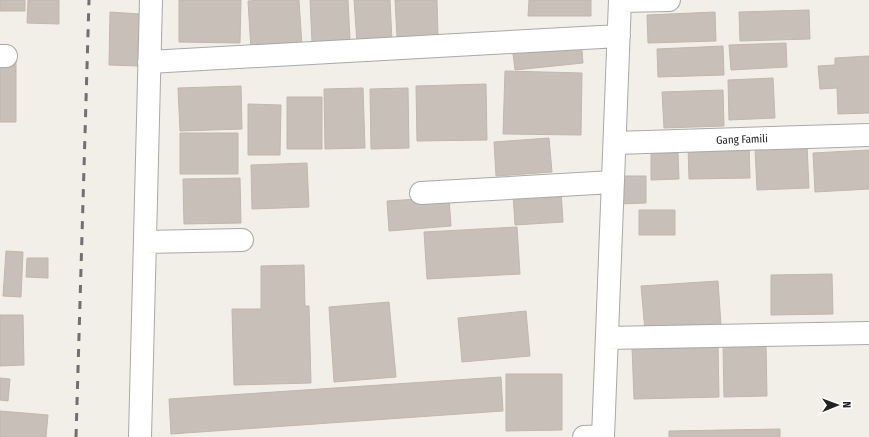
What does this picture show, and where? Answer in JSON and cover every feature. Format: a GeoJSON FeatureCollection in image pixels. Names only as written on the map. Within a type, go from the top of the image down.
{"type":"FeatureCollection","features":[{"type":"Feature","properties":{"kind":"street"},"geometry":{"type":"LineString","coordinates":[[140,437],[151,0]]}},
{"type":"Feature","properties":{"kind":"street"},"geometry":{"type":"LineString","coordinates":[[597,437],[607,338],[620,1],[669,0]]}},
{"type":"Feature","properties":{"kind":"street"},"geometry":{"type":"LineString","coordinates":[[149,62],[619,36]]}},
{"type":"Feature","properties":{"kind":"street","name":"Gang Famili"},"geometry":{"type":"LineString","coordinates":[[615,144],[869,135]]}},
{"type":"Feature","properties":{"kind":"street"},"geometry":{"type":"LineString","coordinates":[[421,193],[613,182]]}},
{"type":"Feature","properties":{"kind":"street"},"geometry":{"type":"LineString","coordinates":[[145,242],[242,240]]}},
{"type":"Feature","properties":{"kind":"street"},"geometry":{"type":"LineString","coordinates":[[607,338],[869,333]]}},
{"type":"Feature","properties":{"kind":"building"},"geometry":{"type":"Polygon","coordinates":[[[0,0],[25,0],[25,11],[0,11],[0,0]]]}},
{"type":"Feature","properties":{"kind":"building"},"geometry":{"type":"Polygon","coordinates":[[[28,0],[59,0],[59,24],[27,23],[28,0]]]}},
{"type":"Feature","properties":{"kind":"building"},"geometry":{"type":"Polygon","coordinates":[[[179,0],[241,0],[240,43],[179,42],[179,0]]]}},
{"type":"Feature","properties":{"kind":"building"},"geometry":{"type":"Polygon","coordinates":[[[299,0],[302,46],[251,50],[248,1],[299,0]]]}},
{"type":"Feature","properties":{"kind":"building"},"geometry":{"type":"Polygon","coordinates":[[[310,0],[348,0],[350,40],[312,42],[310,0]]]}},
{"type":"Feature","properties":{"kind":"building"},"geometry":{"type":"Polygon","coordinates":[[[354,0],[390,0],[392,41],[357,43],[354,0]]]}},
{"type":"Feature","properties":{"kind":"building"},"geometry":{"type":"Polygon","coordinates":[[[395,0],[437,0],[438,35],[397,37],[395,0]]]}},
{"type":"Feature","properties":{"kind":"building"},"geometry":{"type":"Polygon","coordinates":[[[529,0],[591,0],[591,16],[528,16],[529,0]]]}},
{"type":"Feature","properties":{"kind":"building"},"geometry":{"type":"Polygon","coordinates":[[[809,10],[810,39],[740,41],[739,12],[809,10]]]}},
{"type":"Feature","properties":{"kind":"building"},"geometry":{"type":"Polygon","coordinates":[[[110,12],[140,14],[139,66],[109,65],[110,12]]]}},
{"type":"Feature","properties":{"kind":"building"},"geometry":{"type":"Polygon","coordinates":[[[715,12],[716,41],[648,43],[647,15],[715,12]]]}},
{"type":"Feature","properties":{"kind":"building"},"geometry":{"type":"Polygon","coordinates":[[[581,40],[583,63],[515,70],[512,46],[581,40]]]}},
{"type":"Feature","properties":{"kind":"building"},"geometry":{"type":"Polygon","coordinates":[[[786,43],[787,67],[731,70],[729,45],[786,43]]]}},
{"type":"Feature","properties":{"kind":"building"},"geometry":{"type":"Polygon","coordinates":[[[723,46],[724,75],[658,77],[657,49],[723,46]]]}},
{"type":"Feature","properties":{"kind":"building"},"geometry":{"type":"Polygon","coordinates":[[[869,56],[869,113],[838,114],[837,88],[820,89],[818,66],[835,65],[835,58],[869,56]]]}},
{"type":"Feature","properties":{"kind":"building"},"geometry":{"type":"Polygon","coordinates":[[[0,61],[16,61],[16,122],[0,122],[0,61]]]}},
{"type":"Feature","properties":{"kind":"building"},"geometry":{"type":"Polygon","coordinates":[[[505,71],[582,73],[581,135],[503,134],[505,71]]]}},
{"type":"Feature","properties":{"kind":"building"},"geometry":{"type":"Polygon","coordinates":[[[773,78],[775,118],[729,120],[728,80],[773,78]]]}},
{"type":"Feature","properties":{"kind":"building"},"geometry":{"type":"Polygon","coordinates":[[[486,84],[487,140],[417,141],[416,86],[486,84]]]}},
{"type":"Feature","properties":{"kind":"building"},"geometry":{"type":"Polygon","coordinates":[[[241,86],[242,129],[180,131],[178,88],[241,86]]]}},
{"type":"Feature","properties":{"kind":"building"},"geometry":{"type":"Polygon","coordinates":[[[363,88],[365,148],[325,149],[324,89],[363,88]]]}},
{"type":"Feature","properties":{"kind":"building"},"geometry":{"type":"Polygon","coordinates":[[[408,88],[409,148],[371,149],[370,89],[408,88]]]}},
{"type":"Feature","properties":{"kind":"building"},"geometry":{"type":"Polygon","coordinates":[[[723,90],[724,126],[664,128],[662,92],[723,90]]]}},
{"type":"Feature","properties":{"kind":"building"},"geometry":{"type":"Polygon","coordinates":[[[287,97],[322,97],[322,149],[287,149],[287,97]]]}},
{"type":"Feature","properties":{"kind":"building"},"geometry":{"type":"Polygon","coordinates":[[[248,104],[281,105],[280,155],[248,155],[248,104]]]}},
{"type":"Feature","properties":{"kind":"building"},"geometry":{"type":"Polygon","coordinates":[[[180,133],[238,133],[238,174],[180,174],[180,133]]]}},
{"type":"Feature","properties":{"kind":"building"},"geometry":{"type":"Polygon","coordinates":[[[549,138],[552,172],[496,176],[494,142],[549,138]]]}},
{"type":"Feature","properties":{"kind":"building"},"geometry":{"type":"Polygon","coordinates":[[[749,145],[750,178],[689,179],[688,146],[749,145]]]}},
{"type":"Feature","properties":{"kind":"building"},"geometry":{"type":"Polygon","coordinates":[[[807,146],[809,188],[757,190],[755,148],[807,146]]]}},
{"type":"Feature","properties":{"kind":"building"},"geometry":{"type":"Polygon","coordinates":[[[869,150],[869,189],[815,192],[813,153],[869,150]]]}},
{"type":"Feature","properties":{"kind":"building"},"geometry":{"type":"Polygon","coordinates":[[[651,153],[678,153],[679,179],[651,180],[651,153]]]}},
{"type":"Feature","properties":{"kind":"building"},"geometry":{"type":"Polygon","coordinates":[[[307,163],[309,207],[252,209],[251,165],[307,163]]]}},
{"type":"Feature","properties":{"kind":"building"},"geometry":{"type":"Polygon","coordinates":[[[617,176],[646,176],[646,203],[618,204],[617,176]]]}},
{"type":"Feature","properties":{"kind":"building"},"geometry":{"type":"Polygon","coordinates":[[[240,178],[241,223],[184,224],[183,179],[240,178]]]}},
{"type":"Feature","properties":{"kind":"building"},"geometry":{"type":"Polygon","coordinates":[[[561,190],[563,222],[515,225],[513,193],[561,190]]]}},
{"type":"Feature","properties":{"kind":"building"},"geometry":{"type":"Polygon","coordinates":[[[449,197],[451,226],[389,231],[387,201],[449,197]]]}},
{"type":"Feature","properties":{"kind":"building"},"geometry":{"type":"Polygon","coordinates":[[[639,210],[675,210],[675,235],[639,235],[639,210]]]}},
{"type":"Feature","properties":{"kind":"building"},"geometry":{"type":"Polygon","coordinates":[[[517,227],[520,274],[427,279],[424,232],[517,227]]]}},
{"type":"Feature","properties":{"kind":"building"},"geometry":{"type":"Polygon","coordinates":[[[6,251],[23,252],[21,297],[3,296],[6,251]]]}},
{"type":"Feature","properties":{"kind":"building"},"geometry":{"type":"Polygon","coordinates":[[[27,258],[48,258],[48,278],[26,277],[27,258]]]}},
{"type":"Feature","properties":{"kind":"building"},"geometry":{"type":"Polygon","coordinates":[[[304,265],[305,306],[309,306],[311,383],[234,385],[232,309],[261,309],[261,266],[304,265]]]}},
{"type":"Feature","properties":{"kind":"building"},"geometry":{"type":"Polygon","coordinates":[[[832,274],[833,314],[771,315],[771,275],[832,274]]]}},
{"type":"Feature","properties":{"kind":"building"},"geometry":{"type":"Polygon","coordinates":[[[718,281],[721,325],[645,331],[641,286],[718,281]]]}},
{"type":"Feature","properties":{"kind":"building"},"geometry":{"type":"Polygon","coordinates":[[[389,302],[396,377],[334,382],[329,307],[389,302]]]}},
{"type":"Feature","properties":{"kind":"building"},"geometry":{"type":"Polygon","coordinates":[[[526,311],[530,356],[462,362],[458,318],[526,311]]]}},
{"type":"Feature","properties":{"kind":"building"},"geometry":{"type":"Polygon","coordinates":[[[0,315],[23,315],[24,365],[0,366],[0,315]]]}},
{"type":"Feature","properties":{"kind":"building"},"geometry":{"type":"Polygon","coordinates":[[[766,343],[767,396],[724,397],[723,344],[766,343]]]}},
{"type":"Feature","properties":{"kind":"building"},"geometry":{"type":"Polygon","coordinates":[[[718,344],[719,397],[634,399],[632,347],[718,344]]]}},
{"type":"Feature","properties":{"kind":"building"},"geometry":{"type":"Polygon","coordinates":[[[506,374],[562,374],[562,430],[506,431],[506,374]]]}},
{"type":"Feature","properties":{"kind":"building"},"geometry":{"type":"Polygon","coordinates":[[[501,377],[503,411],[171,434],[169,399],[501,377]]]}},
{"type":"Feature","properties":{"kind":"building"},"geometry":{"type":"Polygon","coordinates":[[[0,378],[10,379],[8,401],[0,400],[0,378]]]}},
{"type":"Feature","properties":{"kind":"building"},"geometry":{"type":"Polygon","coordinates":[[[0,411],[48,415],[46,437],[0,437],[0,411]]]}},
{"type":"Feature","properties":{"kind":"building"},"geometry":{"type":"Polygon","coordinates":[[[780,429],[780,437],[669,437],[669,431],[780,429]]]}},
{"type":"Feature","properties":{"kind":"railway"},"geometry":{"type":"LineString","coordinates":[[76,437],[89,0]]}}]}
